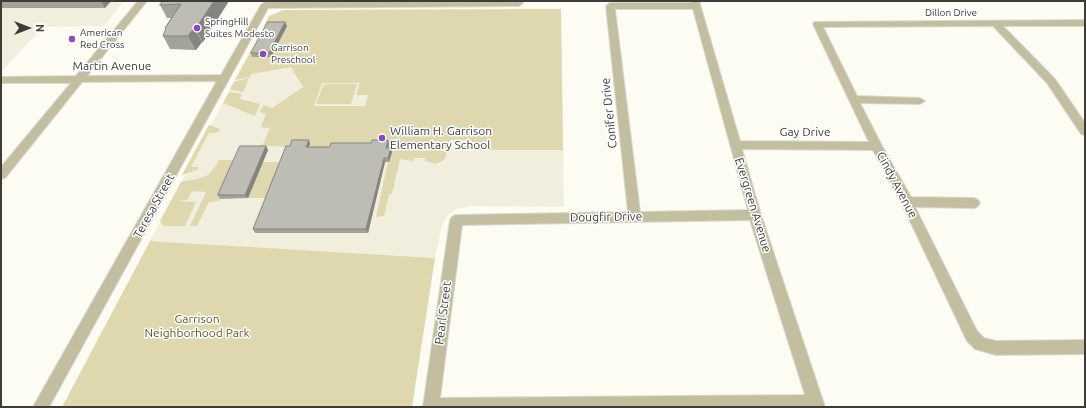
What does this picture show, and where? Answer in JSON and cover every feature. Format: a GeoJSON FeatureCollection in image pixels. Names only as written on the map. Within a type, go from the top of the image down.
{"type":"FeatureCollection","features":[{"type":"Feature","properties":{"kind":"street"},"geometry":{"type":"LineString","coordinates":[[1,175],[143,1]]}},
{"type":"Feature","properties":{"kind":"street"},"geometry":{"type":"LineString","coordinates":[[418,2],[519,2]]}},
{"type":"Feature","properties":{"kind":"street","name":"Teresa Street"},"geometry":{"type":"LineString","coordinates":[[41,407],[265,5],[418,2]]}},
{"type":"Feature","properties":{"kind":"street","name":"Conifer Drive"},"geometry":{"type":"LineString","coordinates":[[634,216],[610,6],[696,4]]}},
{"type":"Feature","properties":{"kind":"street","name":"Evergreen Avenue"},"geometry":{"type":"LineString","coordinates":[[696,4],[735,145],[816,405]]}},
{"type":"Feature","properties":{"kind":"street"},"geometry":{"type":"LineString","coordinates":[[995,23],[1051,81],[1085,132]]}},
{"type":"Feature","properties":{"kind":"street","name":"Dillon Drive"},"geometry":{"type":"LineString","coordinates":[[816,24],[1085,23]]}},
{"type":"Feature","properties":{"kind":"street","name":"Cindy Avenue"},"geometry":{"type":"LineString","coordinates":[[816,24],[876,146],[907,202],[968,329],[980,344],[996,348],[1085,347]]}},
{"type":"Feature","properties":{"kind":"street","name":"Martin Avenue"},"geometry":{"type":"LineString","coordinates":[[1,80],[224,78]]}},
{"type":"Feature","properties":{"kind":"street"},"geometry":{"type":"LineString","coordinates":[[853,99],[920,101]]}},
{"type":"Feature","properties":{"kind":"street","name":"Gay Drive"},"geometry":{"type":"LineString","coordinates":[[735,145],[876,146]]}},
{"type":"Feature","properties":{"kind":"street"},"geometry":{"type":"LineString","coordinates":[[907,202],[974,203]]}},
{"type":"Feature","properties":{"kind":"street","name":"Dougfir Drive"},"geometry":{"type":"LineString","coordinates":[[456,220],[756,215]]}},
{"type":"Feature","properties":{"kind":"street","name":"Pearl Street"},"geometry":{"type":"LineString","coordinates":[[431,406],[456,220]]}},
{"type":"Feature","properties":{"kind":"street"},"geometry":{"type":"LineString","coordinates":[[431,406],[816,405]]}},
{"type":"Feature","properties":{"kind":"shaded area"},"geometry":{"type":"Polygon","coordinates":[[[1,1],[124,1],[104,26],[43,27],[1,72],[1,1]]]}},
{"type":"Feature","properties":{"kind":"shaded area","name":"William H. Garrison Elementary School"},"geometry":{"type":"Polygon","coordinates":[[[561,9],[564,207],[472,206],[456,209],[448,215],[442,225],[435,258],[150,241],[185,175],[182,175],[209,125],[211,125],[269,16],[284,10],[561,9]]]}},
{"type":"Feature","properties":{"kind":"green space"},"geometry":{"type":"Polygon","coordinates":[[[561,9],[563,150],[471,150],[472,140],[450,140],[445,159],[436,164],[425,161],[425,158],[414,158],[413,161],[400,159],[392,194],[389,194],[384,216],[376,217],[389,162],[292,147],[259,146],[263,144],[270,128],[261,127],[266,114],[260,112],[263,105],[272,108],[303,87],[291,67],[251,74],[250,77],[235,80],[251,51],[256,51],[286,26],[264,26],[269,16],[284,10],[561,9]],[[322,83],[314,106],[365,106],[368,95],[356,95],[360,83],[322,83]]]}},
{"type":"Feature","properties":{"kind":"green space"},"geometry":{"type":"Polygon","coordinates":[[[249,78],[243,92],[230,89],[234,82],[249,78]]]}},
{"type":"Feature","properties":{"kind":"green space"},"geometry":{"type":"Polygon","coordinates":[[[326,84],[357,84],[351,104],[316,104],[323,86],[326,84]]]}},
{"type":"Feature","properties":{"kind":"green space"},"geometry":{"type":"Polygon","coordinates":[[[229,92],[242,94],[240,99],[260,104],[255,116],[223,103],[229,92]]]}},
{"type":"Feature","properties":{"kind":"green space"},"geometry":{"type":"Polygon","coordinates":[[[209,125],[220,129],[217,132],[209,133],[191,167],[198,167],[199,169],[182,175],[209,125]]]}},
{"type":"Feature","properties":{"kind":"green space"},"geometry":{"type":"Polygon","coordinates":[[[219,160],[237,160],[219,201],[209,202],[197,226],[190,226],[206,192],[192,191],[187,200],[176,201],[196,202],[185,226],[164,226],[160,221],[181,182],[199,179],[208,175],[219,160]]]}},
{"type":"Feature","properties":{"kind":"green space"},"geometry":{"type":"Polygon","coordinates":[[[263,162],[283,162],[269,198],[248,198],[263,162]]]}},
{"type":"Feature","properties":{"kind":"green space","name":"Garrison Neighborhood Park"},"geometry":{"type":"Polygon","coordinates":[[[150,241],[435,258],[412,407],[62,407],[150,241]]]}},
{"type":"Feature","properties":{"kind":"building"},"geometry":{"type":"Polygon","coordinates":[[[163,1],[214,1],[196,28],[194,28],[188,36],[163,36],[165,28],[181,4],[160,5],[163,1]]]}},
{"type":"Feature","properties":{"kind":"building"},"geometry":{"type":"Polygon","coordinates":[[[268,22],[285,22],[269,53],[251,53],[268,22]]]}},
{"type":"Feature","properties":{"kind":"building","name":"William H. Garrison Elementary School"},"geometry":{"type":"Polygon","coordinates":[[[292,140],[309,140],[306,147],[330,147],[331,143],[371,143],[372,140],[388,140],[386,148],[391,148],[388,158],[384,158],[366,229],[253,229],[286,146],[290,146],[292,140]]]}},
{"type":"Feature","properties":{"kind":"building"},"geometry":{"type":"Polygon","coordinates":[[[240,146],[266,146],[245,195],[218,195],[240,146]]]}},
{"type":"Feature","properties":{"kind":"place","name":"SpringHill Suites Modesto"},"geometry":{"type":"Point","coordinates":[197,28]}},
{"type":"Feature","properties":{"kind":"place","name":"American Red Cross"},"geometry":{"type":"Point","coordinates":[72,39]}},
{"type":"Feature","properties":{"kind":"place","name":"Garrison Preschool"},"geometry":{"type":"Point","coordinates":[263,54]}},
{"type":"Feature","properties":{"kind":"place","name":"William H. Garrison Elementary School"},"geometry":{"type":"Point","coordinates":[382,138]}}]}
